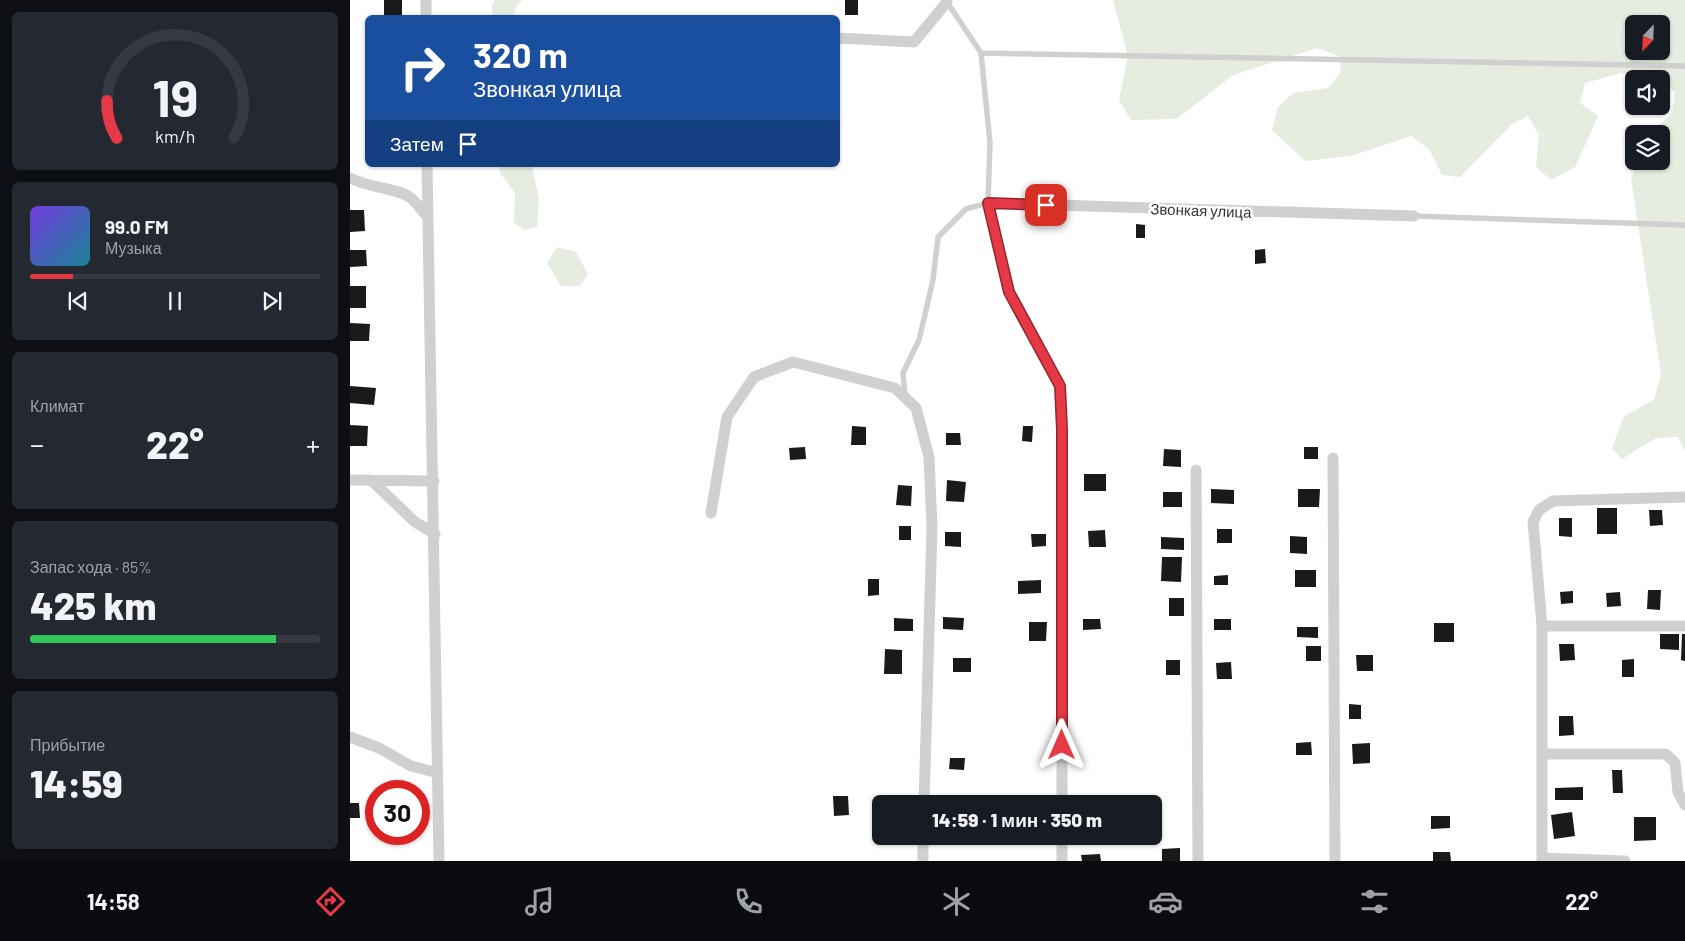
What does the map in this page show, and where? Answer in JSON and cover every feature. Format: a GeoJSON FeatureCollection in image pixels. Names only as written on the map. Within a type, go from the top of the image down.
{"type":"FeatureCollection","features":[{"type":"Feature","properties":{"kind":"street"},"geometry":{"type":"LineString","coordinates":[[426,0],[426,15]]}},
{"type":"Feature","properties":{"kind":"street"},"geometry":{"type":"LineString","coordinates":[[840,38],[914,42],[946,1]]}},
{"type":"Feature","properties":{"kind":"street"},"geometry":{"type":"LineString","coordinates":[[427,167],[434,481],[439,861]]}},
{"type":"Feature","properties":{"kind":"street"},"geometry":{"type":"LineString","coordinates":[[350,178],[363,185],[399,192],[411,198],[428,216]]}},
{"type":"Feature","properties":{"kind":"street"},"geometry":{"type":"LineString","coordinates":[[350,189],[363,185]]}},
{"type":"Feature","properties":{"kind":"street"},"geometry":{"type":"LineString","coordinates":[[988,203],[1009,292],[1060,386],[1062,430],[1062,795]]}},
{"type":"Feature","properties":{"kind":"street","name":"Звонкая улица"},"geometry":{"type":"LineString","coordinates":[[988,203],[1414,216]]}},
{"type":"Feature","properties":{"kind":"street"},"geometry":{"type":"LineString","coordinates":[[710,513],[728,417],[754,377],[793,362],[895,388],[916,408],[925,436],[930,475],[932,527],[924,795]]}},
{"type":"Feature","properties":{"kind":"street"},"geometry":{"type":"LineString","coordinates":[[1333,458],[1335,861]]}},
{"type":"Feature","properties":{"kind":"street"},"geometry":{"type":"LineString","coordinates":[[1196,470],[1198,861]]}},
{"type":"Feature","properties":{"kind":"street"},"geometry":{"type":"LineString","coordinates":[[350,480],[434,481]]}},
{"type":"Feature","properties":{"kind":"street"},"geometry":{"type":"LineString","coordinates":[[371,480],[415,522],[434,534]]}},
{"type":"Feature","properties":{"kind":"street"},"geometry":{"type":"LineString","coordinates":[[1625,861],[1542,859],[1542,626],[1533,543],[1533,522],[1539,510],[1553,501],[1685,497]]}},
{"type":"Feature","properties":{"kind":"street"},"geometry":{"type":"LineString","coordinates":[[1542,626],[1685,626]]}},
{"type":"Feature","properties":{"kind":"street"},"geometry":{"type":"LineString","coordinates":[[350,737],[379,748],[410,766],[438,773]]}},
{"type":"Feature","properties":{"kind":"street"},"geometry":{"type":"LineString","coordinates":[[1542,754],[1666,754],[1675,763],[1678,792],[1685,805]]}},
{"type":"Feature","properties":{"kind":"street"},"geometry":{"type":"LineString","coordinates":[[923,845],[923,861]]}},
{"type":"Feature","properties":{"kind":"street"},"geometry":{"type":"LineString","coordinates":[[1062,845],[1062,861]]}},
{"type":"Feature","properties":{"kind":"lane"},"geometry":{"type":"LineString","coordinates":[[905,398],[903,373],[919,340],[933,280],[938,236],[966,209],[988,203],[990,142],[981,53],[946,1]]}},
{"type":"Feature","properties":{"kind":"lane"},"geometry":{"type":"LineString","coordinates":[[981,53],[1685,66]]}},
{"type":"Feature","properties":{"kind":"lane"},"geometry":{"type":"LineString","coordinates":[[1414,216],[1685,225]]}},
{"type":"Feature","properties":{"kind":"shaded area"},"geometry":{"type":"Polygon","coordinates":[[[495,0],[522,0],[516,7],[514,15],[492,15],[492,5],[495,0]]]}},
{"type":"Feature","properties":{"kind":"shaded area"},"geometry":{"type":"Polygon","coordinates":[[[1113,0],[1685,0],[1685,451],[1678,437],[1656,438],[1622,459],[1612,448],[1624,416],[1654,400],[1661,374],[1631,179],[1634,170],[1670,170],[1670,125],[1660,125],[1672,113],[1675,92],[1670,88],[1670,70],[1625,70],[1625,74],[1585,83],[1580,103],[1598,116],[1575,167],[1551,180],[1536,167],[1539,135],[1528,116],[1512,124],[1460,177],[1442,175],[1429,149],[1411,136],[1351,156],[1305,161],[1272,130],[1278,107],[1293,93],[1328,88],[1340,74],[1341,57],[1317,48],[1233,75],[1177,119],[1131,120],[1119,100],[1128,56],[1113,0]]]}},
{"type":"Feature","properties":{"kind":"shaded area"},"geometry":{"type":"Polygon","coordinates":[[[499,167],[532,167],[539,199],[537,227],[524,230],[514,223],[515,193],[500,173],[499,167]]]}},
{"type":"Feature","properties":{"kind":"shaded area"},"geometry":{"type":"Polygon","coordinates":[[[557,247],[576,252],[588,274],[580,286],[561,286],[547,263],[557,247]]]}},
{"type":"Feature","properties":{"kind":"building"},"geometry":{"type":"Polygon","coordinates":[[[384,0],[402,0],[402,15],[384,15],[384,0]]]}},
{"type":"Feature","properties":{"kind":"building"},"geometry":{"type":"Polygon","coordinates":[[[845,0],[858,0],[858,15],[845,15],[845,0]]]}},
{"type":"Feature","properties":{"kind":"building"},"geometry":{"type":"Polygon","coordinates":[[[350,210],[364,210],[365,231],[350,232],[350,210]]]}},
{"type":"Feature","properties":{"kind":"building"},"geometry":{"type":"Polygon","coordinates":[[[1136,224],[1145,225],[1145,238],[1136,238],[1136,224]]]}},
{"type":"Feature","properties":{"kind":"building"},"geometry":{"type":"Polygon","coordinates":[[[1265,249],[1266,263],[1255,264],[1255,250],[1265,249]]]}},
{"type":"Feature","properties":{"kind":"building"},"geometry":{"type":"Polygon","coordinates":[[[350,250],[366,250],[367,266],[350,267],[350,250]]]}},
{"type":"Feature","properties":{"kind":"building"},"geometry":{"type":"Polygon","coordinates":[[[350,286],[366,286],[366,308],[350,308],[350,286]]]}},
{"type":"Feature","properties":{"kind":"building"},"geometry":{"type":"Polygon","coordinates":[[[350,323],[370,324],[369,341],[350,341],[350,323]]]}},
{"type":"Feature","properties":{"kind":"building"},"geometry":{"type":"Polygon","coordinates":[[[350,386],[376,388],[374,405],[350,403],[350,386]]]}},
{"type":"Feature","properties":{"kind":"building"},"geometry":{"type":"Polygon","coordinates":[[[350,425],[368,426],[367,446],[350,446],[350,425]]]}},
{"type":"Feature","properties":{"kind":"building"},"geometry":{"type":"Polygon","coordinates":[[[852,426],[866,427],[866,445],[851,445],[852,426]]]}},
{"type":"Feature","properties":{"kind":"building"},"geometry":{"type":"Polygon","coordinates":[[[1023,426],[1033,426],[1032,442],[1022,441],[1023,426]]]}},
{"type":"Feature","properties":{"kind":"building"},"geometry":{"type":"Polygon","coordinates":[[[946,433],[960,433],[961,445],[946,445],[946,433]]]}},
{"type":"Feature","properties":{"kind":"building"},"geometry":{"type":"Polygon","coordinates":[[[805,447],[806,459],[790,460],[789,448],[805,447]]]}},
{"type":"Feature","properties":{"kind":"building"},"geometry":{"type":"Polygon","coordinates":[[[1304,447],[1318,447],[1318,459],[1304,459],[1304,447]]]}},
{"type":"Feature","properties":{"kind":"building"},"geometry":{"type":"Polygon","coordinates":[[[1164,449],[1181,450],[1181,467],[1163,466],[1164,449]]]}},
{"type":"Feature","properties":{"kind":"building"},"geometry":{"type":"Polygon","coordinates":[[[1084,474],[1106,474],[1106,491],[1084,491],[1084,474]]]}},
{"type":"Feature","properties":{"kind":"building"},"geometry":{"type":"Polygon","coordinates":[[[947,480],[966,482],[964,502],[946,501],[947,480]]]}},
{"type":"Feature","properties":{"kind":"building"},"geometry":{"type":"Polygon","coordinates":[[[898,485],[912,486],[911,506],[896,505],[898,485]]]}},
{"type":"Feature","properties":{"kind":"building"},"geometry":{"type":"Polygon","coordinates":[[[1211,489],[1234,490],[1234,504],[1211,503],[1211,489]]]}},
{"type":"Feature","properties":{"kind":"building"},"geometry":{"type":"Polygon","coordinates":[[[1298,489],[1320,489],[1319,507],[1298,507],[1298,489]]]}},
{"type":"Feature","properties":{"kind":"building"},"geometry":{"type":"Polygon","coordinates":[[[1163,492],[1182,492],[1182,507],[1163,507],[1163,492]]]}},
{"type":"Feature","properties":{"kind":"building"},"geometry":{"type":"Polygon","coordinates":[[[1597,508],[1617,508],[1617,534],[1597,534],[1597,508]]]}},
{"type":"Feature","properties":{"kind":"building"},"geometry":{"type":"Polygon","coordinates":[[[1649,510],[1662,510],[1663,525],[1650,526],[1649,510]]]}},
{"type":"Feature","properties":{"kind":"building"},"geometry":{"type":"Polygon","coordinates":[[[1559,518],[1572,518],[1572,537],[1559,536],[1559,518]]]}},
{"type":"Feature","properties":{"kind":"building"},"geometry":{"type":"Polygon","coordinates":[[[899,526],[911,526],[911,540],[899,540],[899,526]]]}},
{"type":"Feature","properties":{"kind":"building"},"geometry":{"type":"Polygon","coordinates":[[[1217,529],[1232,529],[1232,543],[1217,543],[1217,529]]]}},
{"type":"Feature","properties":{"kind":"building"},"geometry":{"type":"Polygon","coordinates":[[[1105,530],[1106,547],[1089,547],[1088,531],[1105,530]]]}},
{"type":"Feature","properties":{"kind":"building"},"geometry":{"type":"Polygon","coordinates":[[[945,532],[961,532],[961,547],[945,546],[945,532]]]}},
{"type":"Feature","properties":{"kind":"building"},"geometry":{"type":"Polygon","coordinates":[[[1031,534],[1046,534],[1046,546],[1032,547],[1031,534]]]}},
{"type":"Feature","properties":{"kind":"building"},"geometry":{"type":"Polygon","coordinates":[[[1290,536],[1307,537],[1307,554],[1290,553],[1290,536]]]}},
{"type":"Feature","properties":{"kind":"building"},"geometry":{"type":"Polygon","coordinates":[[[1161,537],[1184,538],[1184,550],[1161,549],[1161,537]]]}},
{"type":"Feature","properties":{"kind":"building"},"geometry":{"type":"Polygon","coordinates":[[[1162,557],[1182,557],[1181,582],[1161,581],[1162,557]]]}},
{"type":"Feature","properties":{"kind":"building"},"geometry":{"type":"Polygon","coordinates":[[[1295,570],[1316,570],[1316,587],[1295,587],[1295,570]]]}},
{"type":"Feature","properties":{"kind":"building"},"geometry":{"type":"Polygon","coordinates":[[[1228,575],[1228,585],[1214,585],[1214,576],[1228,575]]]}},
{"type":"Feature","properties":{"kind":"building"},"geometry":{"type":"Polygon","coordinates":[[[868,579],[879,579],[879,595],[868,596],[868,579]]]}},
{"type":"Feature","properties":{"kind":"building"},"geometry":{"type":"Polygon","coordinates":[[[1041,580],[1041,593],[1018,594],[1018,581],[1041,580]]]}},
{"type":"Feature","properties":{"kind":"building"},"geometry":{"type":"Polygon","coordinates":[[[1648,590],[1661,590],[1660,610],[1647,609],[1648,590]]]}},
{"type":"Feature","properties":{"kind":"building"},"geometry":{"type":"Polygon","coordinates":[[[1573,591],[1573,603],[1561,604],[1560,592],[1573,591]]]}},
{"type":"Feature","properties":{"kind":"building"},"geometry":{"type":"Polygon","coordinates":[[[1620,592],[1621,606],[1607,607],[1606,593],[1620,592]]]}},
{"type":"Feature","properties":{"kind":"building"},"geometry":{"type":"Polygon","coordinates":[[[1169,598],[1184,598],[1184,616],[1169,616],[1169,598]]]}},
{"type":"Feature","properties":{"kind":"building"},"geometry":{"type":"Polygon","coordinates":[[[943,617],[964,618],[963,630],[943,629],[943,617]]]}},
{"type":"Feature","properties":{"kind":"building"},"geometry":{"type":"Polygon","coordinates":[[[894,618],[913,619],[913,631],[894,631],[894,618]]]}},
{"type":"Feature","properties":{"kind":"building"},"geometry":{"type":"Polygon","coordinates":[[[1083,619],[1100,619],[1101,629],[1083,630],[1083,619]]]}},
{"type":"Feature","properties":{"kind":"building"},"geometry":{"type":"Polygon","coordinates":[[[1214,619],[1231,619],[1231,630],[1214,630],[1214,619]]]}},
{"type":"Feature","properties":{"kind":"building"},"geometry":{"type":"Polygon","coordinates":[[[1029,622],[1047,622],[1046,641],[1029,641],[1029,622]]]}},
{"type":"Feature","properties":{"kind":"building"},"geometry":{"type":"Polygon","coordinates":[[[1434,623],[1454,623],[1454,642],[1434,642],[1434,623]]]}},
{"type":"Feature","properties":{"kind":"building"},"geometry":{"type":"Polygon","coordinates":[[[1297,627],[1318,627],[1318,638],[1297,637],[1297,627]]]}},
{"type":"Feature","properties":{"kind":"building"},"geometry":{"type":"Polygon","coordinates":[[[1660,634],[1679,634],[1679,650],[1660,649],[1660,634]]]}},
{"type":"Feature","properties":{"kind":"building"},"geometry":{"type":"Polygon","coordinates":[[[1682,634],[1685,634],[1685,661],[1681,660],[1682,634]]]}},
{"type":"Feature","properties":{"kind":"building"},"geometry":{"type":"Polygon","coordinates":[[[1559,644],[1574,644],[1575,660],[1560,661],[1559,644]]]}},
{"type":"Feature","properties":{"kind":"building"},"geometry":{"type":"Polygon","coordinates":[[[1306,646],[1321,646],[1321,661],[1306,661],[1306,646]]]}},
{"type":"Feature","properties":{"kind":"building"},"geometry":{"type":"Polygon","coordinates":[[[885,649],[902,650],[902,674],[884,674],[885,649]]]}},
{"type":"Feature","properties":{"kind":"building"},"geometry":{"type":"Polygon","coordinates":[[[1356,655],[1373,655],[1373,671],[1357,671],[1356,655]]]}},
{"type":"Feature","properties":{"kind":"building"},"geometry":{"type":"Polygon","coordinates":[[[953,658],[971,658],[971,672],[953,672],[953,658]]]}},
{"type":"Feature","properties":{"kind":"building"},"geometry":{"type":"Polygon","coordinates":[[[1634,659],[1634,677],[1622,677],[1622,660],[1634,659]]]}},
{"type":"Feature","properties":{"kind":"building"},"geometry":{"type":"Polygon","coordinates":[[[1166,660],[1180,660],[1180,675],[1166,675],[1166,660]]]}},
{"type":"Feature","properties":{"kind":"building"},"geometry":{"type":"Polygon","coordinates":[[[1231,662],[1232,679],[1217,679],[1216,663],[1231,662]]]}},
{"type":"Feature","properties":{"kind":"building"},"geometry":{"type":"Polygon","coordinates":[[[1349,704],[1361,705],[1361,719],[1349,719],[1349,704]]]}},
{"type":"Feature","properties":{"kind":"building"},"geometry":{"type":"Polygon","coordinates":[[[1559,716],[1573,716],[1574,735],[1559,736],[1559,716]]]}},
{"type":"Feature","properties":{"kind":"building"},"geometry":{"type":"Polygon","coordinates":[[[1311,742],[1312,755],[1296,755],[1296,743],[1311,742]]]}},
{"type":"Feature","properties":{"kind":"building"},"geometry":{"type":"Polygon","coordinates":[[[1370,743],[1370,763],[1353,764],[1352,744],[1370,743]]]}},
{"type":"Feature","properties":{"kind":"building"},"geometry":{"type":"Polygon","coordinates":[[[950,758],[965,758],[964,770],[949,769],[950,758]]]}},
{"type":"Feature","properties":{"kind":"building"},"geometry":{"type":"Polygon","coordinates":[[[1612,770],[1622,770],[1623,793],[1613,793],[1612,770]]]}},
{"type":"Feature","properties":{"kind":"building"},"geometry":{"type":"Polygon","coordinates":[[[1583,787],[1583,800],[1555,800],[1555,788],[1583,787]]]}},
{"type":"Feature","properties":{"kind":"building"},"geometry":{"type":"Polygon","coordinates":[[[833,796],[848,796],[849,815],[834,816],[833,796]]]}},
{"type":"Feature","properties":{"kind":"building"},"geometry":{"type":"Polygon","coordinates":[[[350,803],[359,803],[360,818],[350,818],[350,803]]]}},
{"type":"Feature","properties":{"kind":"building"},"geometry":{"type":"Polygon","coordinates":[[[1572,812],[1575,836],[1554,839],[1551,815],[1572,812]]]}},
{"type":"Feature","properties":{"kind":"building"},"geometry":{"type":"Polygon","coordinates":[[[1431,816],[1450,816],[1450,828],[1431,829],[1431,816]]]}},
{"type":"Feature","properties":{"kind":"building"},"geometry":{"type":"Polygon","coordinates":[[[1634,817],[1656,817],[1656,840],[1634,841],[1634,817]]]}},
{"type":"Feature","properties":{"kind":"building"},"geometry":{"type":"Polygon","coordinates":[[[1180,848],[1180,861],[1162,861],[1162,849],[1180,848]]]}},
{"type":"Feature","properties":{"kind":"building"},"geometry":{"type":"Polygon","coordinates":[[[1433,852],[1450,852],[1451,861],[1433,861],[1433,852]]]}},
{"type":"Feature","properties":{"kind":"building"},"geometry":{"type":"Polygon","coordinates":[[[1100,854],[1101,861],[1082,861],[1081,855],[1100,854]]]}},
{"type":"Feature","properties":{"kind":"route"},"geometry":{"type":"LineString","coordinates":[[1046,205],[988,203],[1009,292],[1029,333],[1060,386],[1062,430],[1062,745]]}}]}
